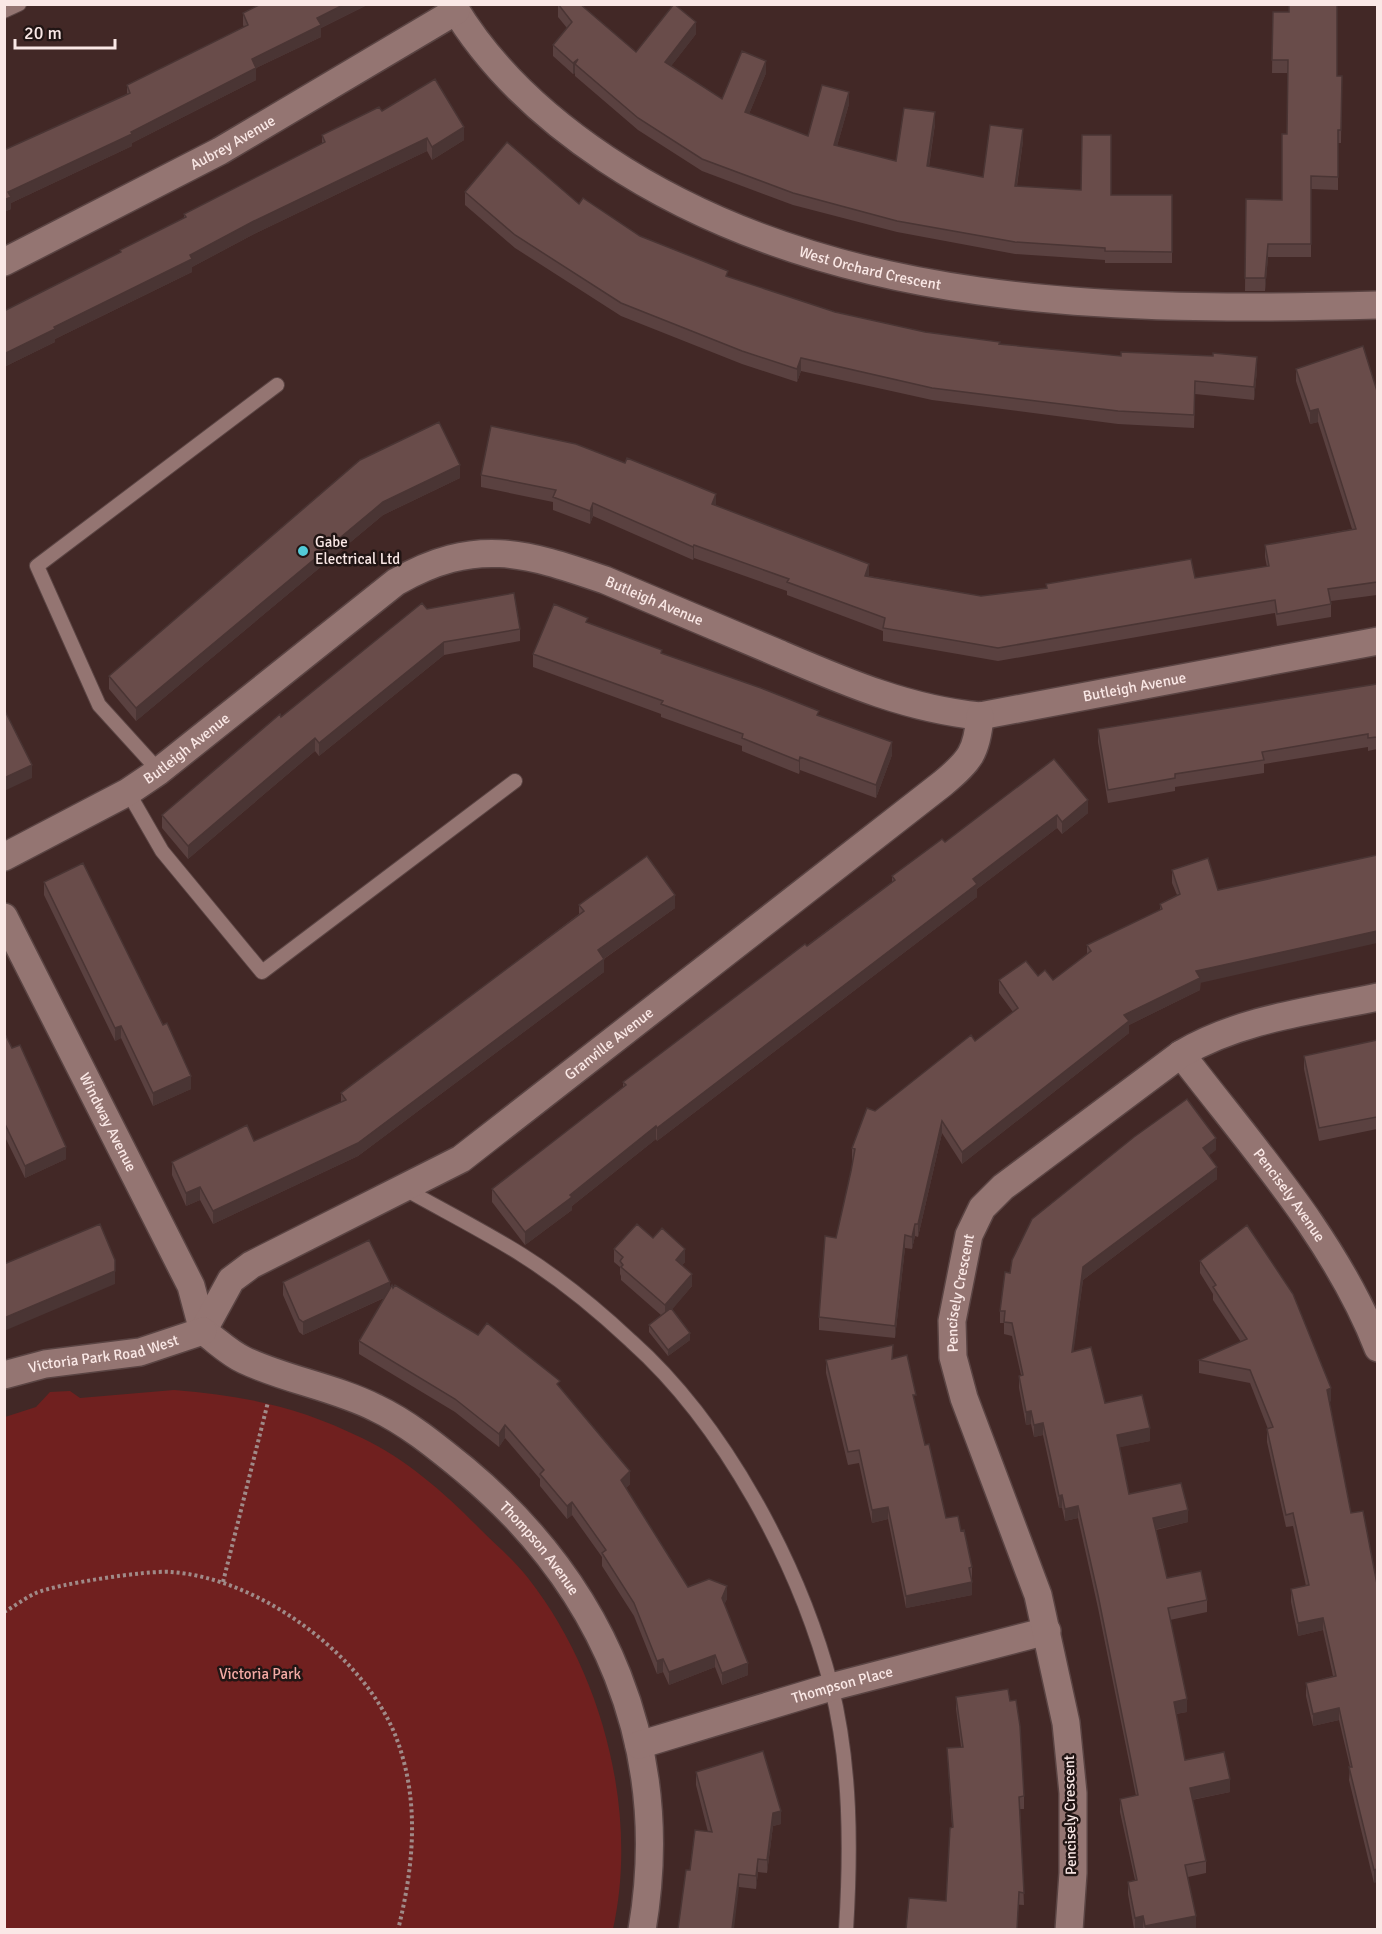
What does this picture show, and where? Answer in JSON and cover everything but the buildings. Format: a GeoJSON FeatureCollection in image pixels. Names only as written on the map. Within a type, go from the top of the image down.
{"type":"FeatureCollection","features":[{"type":"Feature","properties":{"kind":"street","name":"Aubrey Avenue"},"geometry":{"type":"LineString","coordinates":[[4,262],[230,145],[454,8]]}},
{"type":"Feature","properties":{"kind":"street","name":"West Orchard Crescent"},"geometry":{"type":"LineString","coordinates":[[454,8],[482,48],[533,103],[582,143],[652,189],[692,211],[748,233],[894,276],[1023,296],[1159,307],[1377,305]]}},
{"type":"Feature","properties":{"kind":"street","name":"Butleigh Avenue"},"geometry":{"type":"LineString","coordinates":[[4,857],[128,792],[159,771],[396,582],[424,566],[453,556],[494,552],[532,556],[605,580],[856,687],[908,704],[947,713],[980,716],[1377,641]]}},
{"type":"Feature","properties":{"kind":"street","name":"Granville Avenue"},"geometry":{"type":"LineString","coordinates":[[203,1331],[231,1280],[251,1265],[461,1159],[942,784],[966,764],[978,742],[980,716]]}},
{"type":"Feature","properties":{"kind":"street","name":"Windway Avenue"},"geometry":{"type":"LineString","coordinates":[[5,920],[191,1286],[203,1331]]}},
{"type":"Feature","properties":{"kind":"street","name":"Pencisely Crescent"},"geometry":{"type":"LineString","coordinates":[[1069,1929],[1073,1873],[1073,1793],[1066,1723],[1038,1595],[964,1398],[953,1357],[952,1321],[969,1235],[982,1208],[1003,1187],[1181,1054],[1209,1038],[1241,1027],[1377,997]]}},
{"type":"Feature","properties":{"kind":"street","name":"Pencisely Avenue"},"geometry":{"type":"LineString","coordinates":[[1181,1054],[1314,1229],[1359,1302],[1377,1348]]}},
{"type":"Feature","properties":{"kind":"street","name":"Thompson Avenue"},"geometry":{"type":"LineString","coordinates":[[203,1331],[242,1359],[315,1383],[377,1408],[435,1445],[488,1490],[546,1551],[590,1616],[621,1680],[639,1745],[651,1822],[650,1885],[642,1929]]}},
{"type":"Feature","properties":{"kind":"street","name":"Victoria Park Road West"},"geometry":{"type":"LineString","coordinates":[[4,1376],[45,1364],[140,1353],[203,1331]]}},
{"type":"Feature","properties":{"kind":"street","name":"Thompson Place"},"geometry":{"type":"LineString","coordinates":[[639,1745],[831,1687],[1047,1631]]}},
{"type":"Feature","properties":{"kind":"lane"},"geometry":{"type":"LineString","coordinates":[[4,11],[19,4]]}},
{"type":"Feature","properties":{"kind":"lane"},"geometry":{"type":"LineString","coordinates":[[159,771],[99,705],[37,566],[277,385]]}},
{"type":"Feature","properties":{"kind":"lane"},"geometry":{"type":"LineString","coordinates":[[128,792],[162,851],[262,972],[515,781]]}},
{"type":"Feature","properties":{"kind":"lane"},"geometry":{"type":"LineString","coordinates":[[405,1189],[523,1256],[632,1341],[688,1402],[729,1457],[753,1497],[787,1566],[816,1638],[831,1687],[849,1806],[849,1880],[846,1929]]}},
{"type":"Feature","properties":{"kind":"path"},"geometry":{"type":"LineString","coordinates":[[223,1582],[276,1372]]}},
{"type":"Feature","properties":{"kind":"path"},"geometry":{"type":"LineString","coordinates":[[4,1612],[37,1593],[100,1580],[170,1572],[223,1582],[261,1599],[298,1622],[339,1654],[374,1695],[396,1737],[411,1792],[413,1828],[411,1874],[398,1929]]}},
{"type":"Feature","properties":{"kind":"green space","name":"Victoria Park"},"geometry":{"type":"Polygon","coordinates":[[[174,1390],[270,1404],[315,1418],[362,1438],[394,1456],[439,1490],[528,1578],[554,1615],[576,1656],[594,1700],[608,1745],[617,1791],[621,1838],[620,1884],[613,1929],[5,1929],[5,1417],[36,1407],[50,1392],[70,1391],[80,1398],[174,1390]]]}},
{"type":"Feature","properties":{"kind":"place","name":"Gabe Electrical Ltd"},"geometry":{"type":"Point","coordinates":[303,551]}}]}
